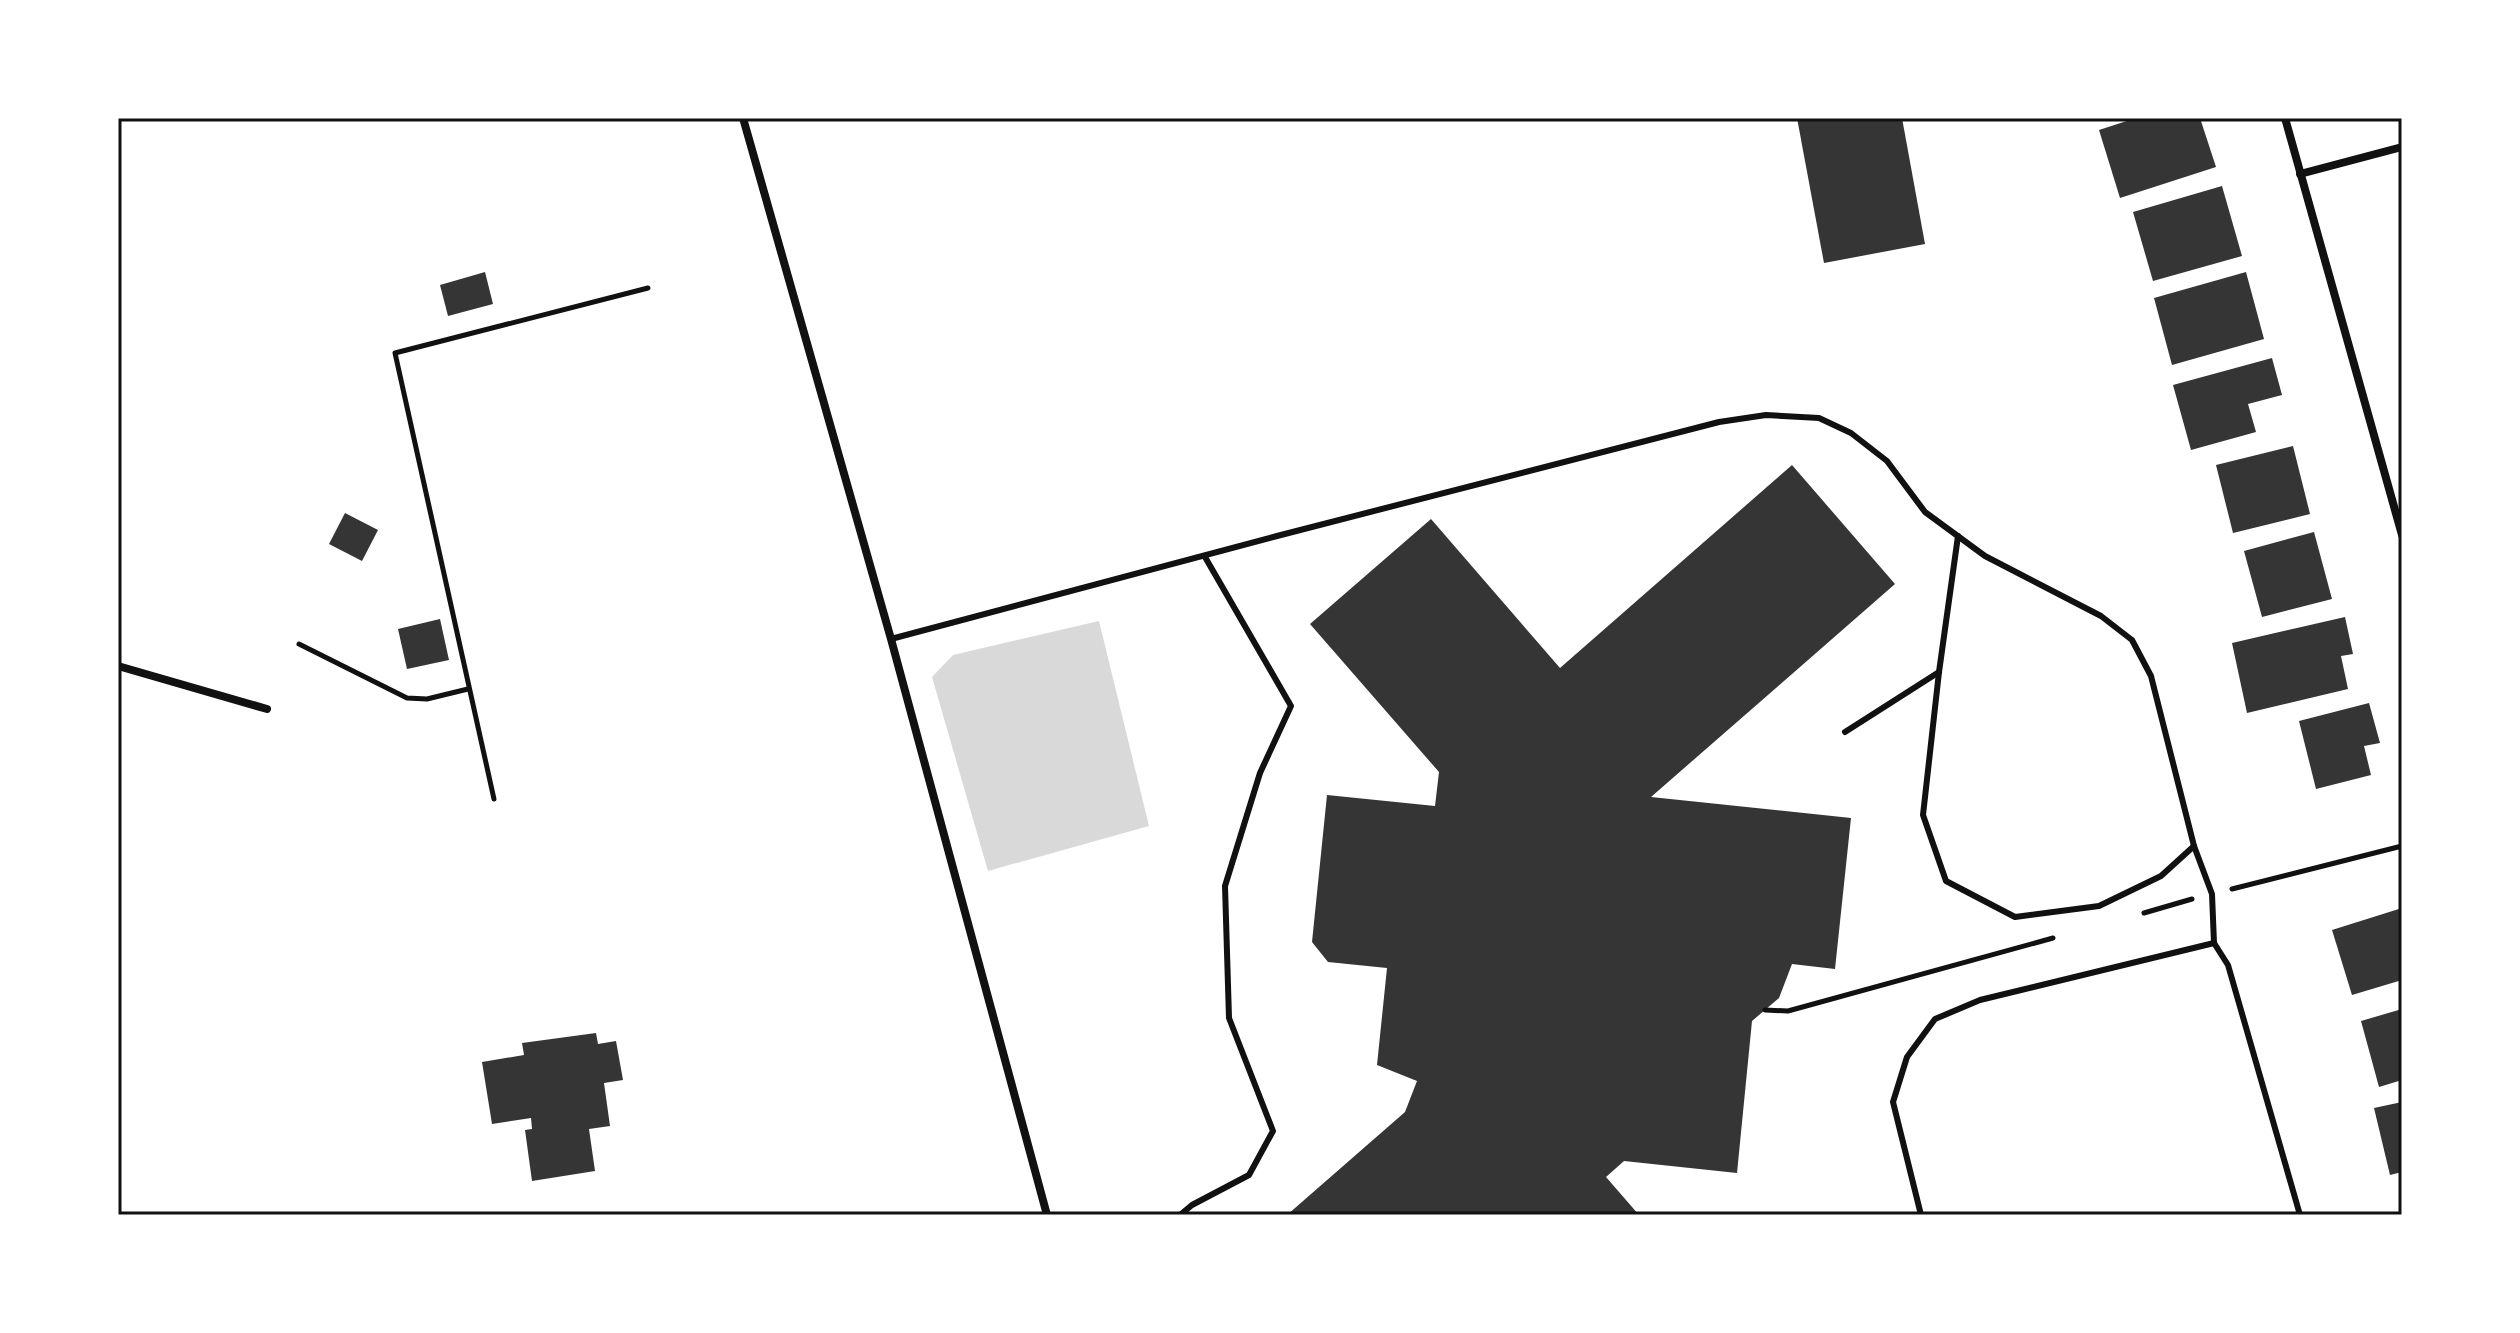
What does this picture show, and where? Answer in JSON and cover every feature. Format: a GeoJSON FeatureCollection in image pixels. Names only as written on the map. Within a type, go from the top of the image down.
{"type":"FeatureCollection","features":[{"type":"Feature","properties":{"kind":"street"},"geometry":{"type":"LineString","coordinates":[[743,118],[891,639],[1047,1215]]}},
{"type":"Feature","properties":{"kind":"street"},"geometry":{"type":"LineString","coordinates":[[2285,118],[2402,535]]}},
{"type":"Feature","properties":{"kind":"street"},"geometry":{"type":"LineString","coordinates":[[2300,174],[2402,147]]}},
{"type":"Feature","properties":{"kind":"street"},"geometry":{"type":"LineString","coordinates":[[118,666],[267,709]]}},
{"type":"Feature","properties":{"kind":"lane"},"geometry":{"type":"LineString","coordinates":[[891,639],[1704,426],[1766,415],[1819,418],[1851,433],[1887,461],[1925,512],[1985,556],[2101,616],[2132,640],[2151,676],[2194,846],[2212,894],[2214,943],[2228,965],[2300,1215]]}},
{"type":"Feature","properties":{"kind":"lane"},"geometry":{"type":"LineString","coordinates":[[1958,536],[1923,815],[1946,881],[2015,917],[2085,908],[2099,906],[2161,876],[2194,846]]}},
{"type":"Feature","properties":{"kind":"lane"},"geometry":{"type":"LineString","coordinates":[[1180,1215],[1192,1205],[1249,1175],[1273,1131],[1229,1018],[1225,886],[1260,773],[1291,706],[1205,557]]}},
{"type":"Feature","properties":{"kind":"lane"},"geometry":{"type":"LineString","coordinates":[[1845,732],[1939,672]]}},
{"type":"Feature","properties":{"kind":"lane"},"geometry":{"type":"LineString","coordinates":[[1921,1215],[1893,1102],[1907,1057],[1935,1019],[1980,1000],[2214,943]]}},
{"type":"Feature","properties":{"kind":"path"},"geometry":{"type":"LineString","coordinates":[[494,799],[395,353],[648,288]]}},
{"type":"Feature","properties":{"kind":"path"},"geometry":{"type":"LineString","coordinates":[[299,644],[407,698],[427,699],[468,689]]}},
{"type":"Feature","properties":{"kind":"shaded area"},"geometry":{"type":"Polygon","coordinates":[[[1099,621],[1149,826],[988,871],[932,677],[953,655],[1099,621]]]}},
{"type":"Feature","properties":{"kind":"building"},"geometry":{"type":"Polygon","coordinates":[[[1797,118],[1902,118],[1925,244],[1824,263],[1797,118]]]}},
{"type":"Feature","properties":{"kind":"building"},"geometry":{"type":"Polygon","coordinates":[[[2136,118],[2200,118],[2216,167],[2120,198],[2099,130],[2136,118]]]}},
{"type":"Feature","properties":{"kind":"building"},"geometry":{"type":"Polygon","coordinates":[[[2222,186],[2242,256],[2153,281],[2133,212],[2222,186]]]}},
{"type":"Feature","properties":{"kind":"building"},"geometry":{"type":"Polygon","coordinates":[[[485,272],[493,304],[448,316],[440,285],[485,272]]]}},
{"type":"Feature","properties":{"kind":"building"},"geometry":{"type":"Polygon","coordinates":[[[2246,272],[2264,339],[2172,365],[2154,298],[2246,272]]]}},
{"type":"Feature","properties":{"kind":"building"},"geometry":{"type":"Polygon","coordinates":[[[2272,358],[2282,395],[2248,404],[2256,432],[2191,450],[2173,385],[2272,358]]]}},
{"type":"Feature","properties":{"kind":"building"},"geometry":{"type":"Polygon","coordinates":[[[2293,446],[2310,514],[2233,533],[2216,465],[2293,446]]]}},
{"type":"Feature","properties":{"kind":"building"},"geometry":{"type":"Polygon","coordinates":[[[1792,465],[1895,584],[1651,797],[1851,818],[1835,969],[1792,964],[1779,998],[1752,1021],[1737,1173],[1624,1161],[1606,1177],[1639,1215],[1287,1215],[1405,1112],[1417,1081],[1377,1065],[1387,968],[1328,962],[1312,942],[1327,795],[1435,806],[1439,772],[1310,624],[1431,519],[1560,668],[1792,465]]]}},
{"type":"Feature","properties":{"kind":"building"},"geometry":{"type":"Polygon","coordinates":[[[345,513],[378,530],[362,561],[329,544],[345,513]]]}},
{"type":"Feature","properties":{"kind":"building"},"geometry":{"type":"Polygon","coordinates":[[[2314,532],[2332,599],[2262,617],[2244,551],[2314,532]]]}},
{"type":"Feature","properties":{"kind":"building"},"geometry":{"type":"Polygon","coordinates":[[[2345,617],[2353,654],[2341,656],[2348,689],[2247,713],[2232,643],[2345,617]]]}},
{"type":"Feature","properties":{"kind":"building"},"geometry":{"type":"Polygon","coordinates":[[[440,619],[449,660],[407,669],[398,629],[440,619]]]}},
{"type":"Feature","properties":{"kind":"building"},"geometry":{"type":"Polygon","coordinates":[[[2369,703],[2380,743],[2364,746],[2371,775],[2316,789],[2299,721],[2369,703]]]}},
{"type":"Feature","properties":{"kind":"building"},"geometry":{"type":"Polygon","coordinates":[[[2402,908],[2402,980],[2352,995],[2332,930],[2402,908]]]}},
{"type":"Feature","properties":{"kind":"building"},"geometry":{"type":"Polygon","coordinates":[[[2402,1009],[2402,1080],[2379,1087],[2361,1021],[2402,1009]]]}},
{"type":"Feature","properties":{"kind":"building"},"geometry":{"type":"Polygon","coordinates":[[[596,1033],[598,1044],[616,1041],[623,1080],[604,1083],[610,1126],[589,1129],[595,1171],[532,1181],[525,1130],[532,1129],[531,1118],[492,1124],[482,1062],[524,1055],[522,1043],[596,1033]]]}},
{"type":"Feature","properties":{"kind":"building"},"geometry":{"type":"Polygon","coordinates":[[[2402,1102],[2402,1172],[2390,1175],[2374,1108],[2402,1102]]]}}]}
